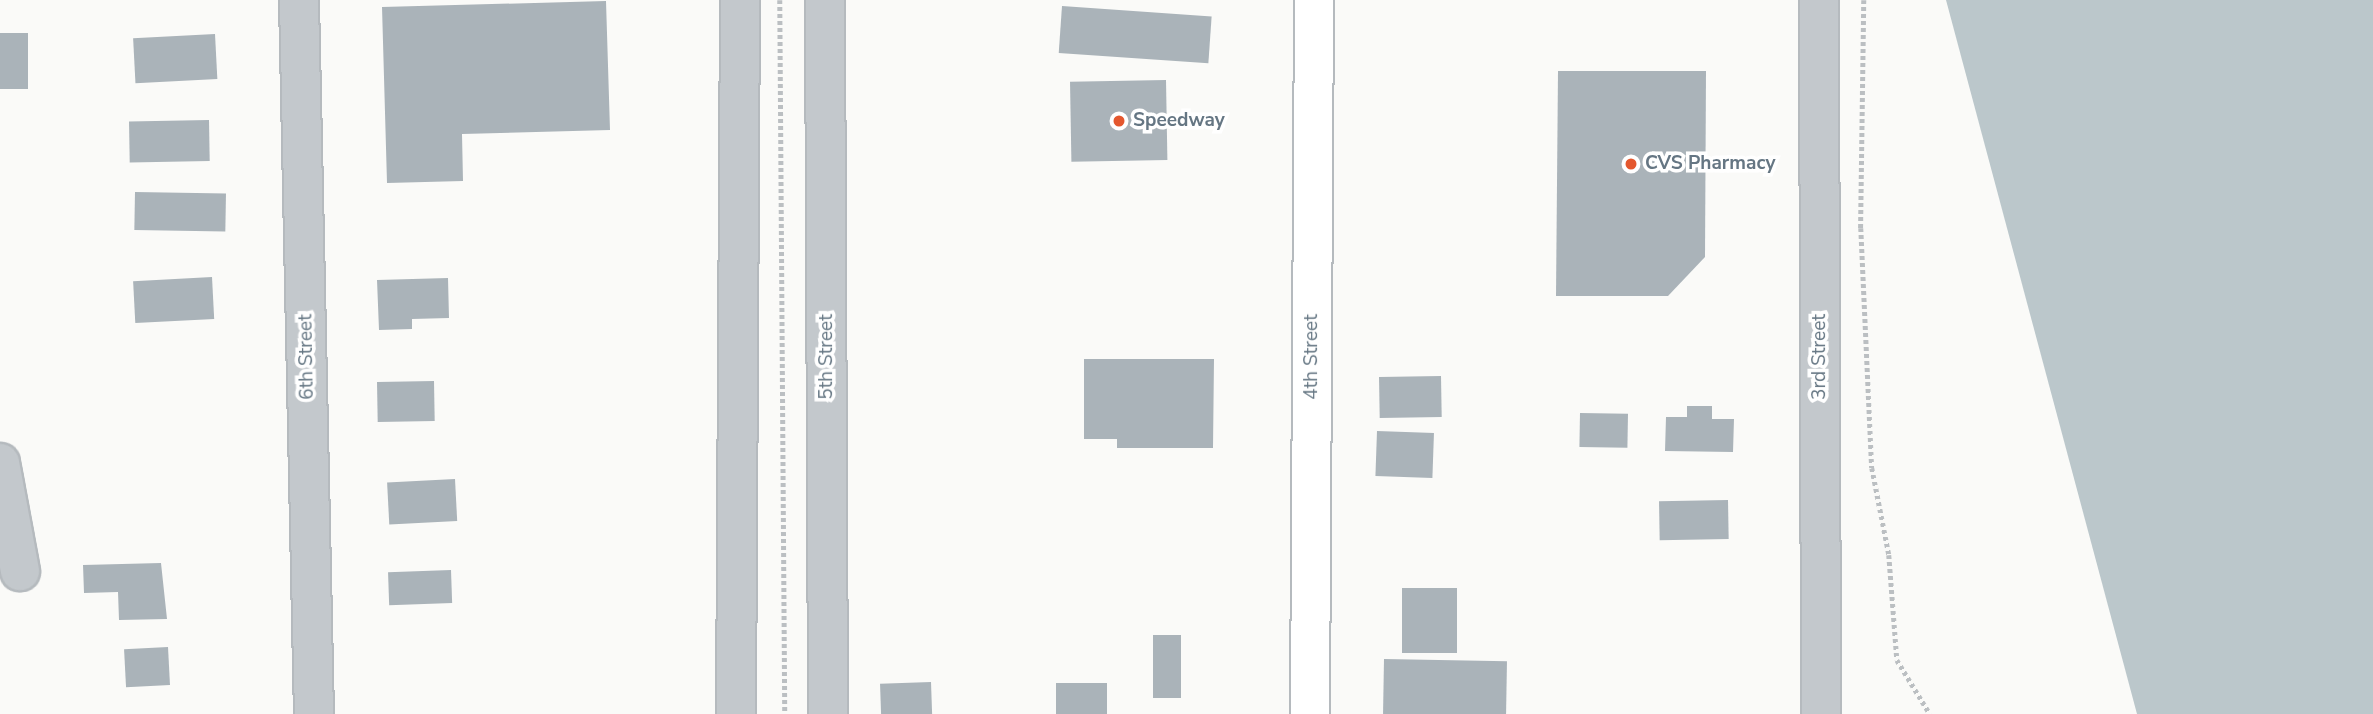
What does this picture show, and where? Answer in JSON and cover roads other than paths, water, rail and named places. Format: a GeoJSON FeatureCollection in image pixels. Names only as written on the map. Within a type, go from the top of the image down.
{"type":"FeatureCollection","features":[{"type":"Feature","properties":{"kind":"main road","name":"4th Street"},"geometry":{"type":"LineString","coordinates":[[1310,714],[1314,0]]}},
{"type":"Feature","properties":{"kind":"street","name":"6th Street"},"geometry":{"type":"LineString","coordinates":[[299,0],[314,714]]}},
{"type":"Feature","properties":{"kind":"street"},"geometry":{"type":"LineString","coordinates":[[736,714],[740,0]]}},
{"type":"Feature","properties":{"kind":"street","name":"5th Street"},"geometry":{"type":"LineString","coordinates":[[825,0],[828,714]]}},
{"type":"Feature","properties":{"kind":"street","name":"3rd Street"},"geometry":{"type":"LineString","coordinates":[[1819,0],[1821,714]]}},
{"type":"Feature","properties":{"kind":"street"},"geometry":{"type":"LineString","coordinates":[[0,463],[20,571]]}},
{"type":"Feature","properties":{"kind":"place","name":"Speedway"},"geometry":{"type":"Point","coordinates":[1119,121]}},
{"type":"Feature","properties":{"kind":"place","name":"CVS Pharmacy"},"geometry":{"type":"Point","coordinates":[1631,164]}}]}
